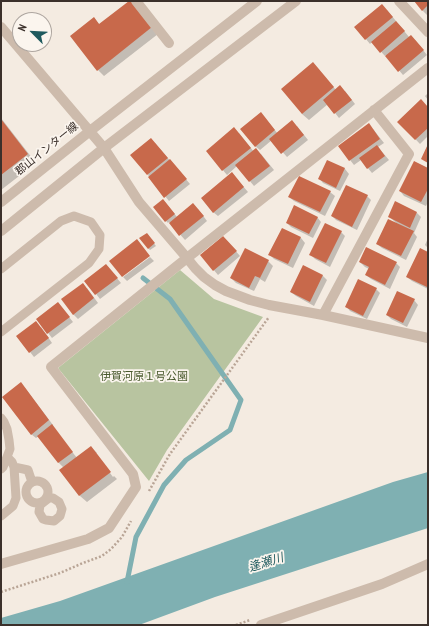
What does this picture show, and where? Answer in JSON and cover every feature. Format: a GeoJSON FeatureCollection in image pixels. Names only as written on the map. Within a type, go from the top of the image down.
{"type":"FeatureCollection","features":[{"type":"Feature","properties":{"kind":"street"},"geometry":{"type":"LineString","coordinates":[[136,1],[169,43]]}},
{"type":"Feature","properties":{"kind":"street","name":"郡山インター線"},"geometry":{"type":"LineString","coordinates":[[1,202],[256,1]]}},
{"type":"Feature","properties":{"kind":"street"},"geometry":{"type":"LineString","coordinates":[[1,231],[104,148],[296,1]]}},
{"type":"Feature","properties":{"kind":"street"},"geometry":{"type":"LineString","coordinates":[[399,1],[428,32]]}},
{"type":"Feature","properties":{"kind":"street"},"geometry":{"type":"LineString","coordinates":[[1,28],[104,148],[139,202],[194,268],[215,285],[250,300],[269,305],[427,335]]}},
{"type":"Feature","properties":{"kind":"street"},"geometry":{"type":"LineString","coordinates":[[1,564],[88,539],[108,528],[136,487],[133,474],[51,367],[428,68]]}},
{"type":"Feature","properties":{"kind":"street"},"geometry":{"type":"LineString","coordinates":[[323,315],[409,154],[374,110]]}},
{"type":"Feature","properties":{"kind":"street"},"geometry":{"type":"LineString","coordinates":[[261,625],[382,584],[428,564]]}},
{"type":"Feature","properties":{"kind":"lane"},"geometry":{"type":"LineString","coordinates":[[1,269],[61,221],[74,216],[91,222],[100,235],[99,249],[89,262],[1,332]]}},
{"type":"Feature","properties":{"kind":"lane"},"geometry":{"type":"LineString","coordinates":[[1,418],[7,429],[10,449],[8,457],[1,469]]}},
{"type":"Feature","properties":{"kind":"lane"},"geometry":{"type":"LineString","coordinates":[[1,516],[13,506],[16,498],[14,467],[8,457]]}},
{"type":"Feature","properties":{"kind":"lane"},"geometry":{"type":"LineString","coordinates":[[14,467],[28,470],[32,482]]}},
{"type":"Feature","properties":{"kind":"lane"},"geometry":{"type":"LineString","coordinates":[[40,481],[48,488],[48,495],[41,503],[33,503],[27,498],[27,487],[32,482],[40,481]]}},
{"type":"Feature","properties":{"kind":"path"},"geometry":{"type":"LineString","coordinates":[[147,495],[170,454],[271,314]]}},
{"type":"Feature","properties":{"kind":"path"},"geometry":{"type":"LineString","coordinates":[[1,592],[60,573],[102,556],[122,537],[132,520]]}},
{"type":"Feature","properties":{"kind":"green space","name":"伊賀河原１号公園"},"geometry":{"type":"Polygon","coordinates":[[[180,270],[214,299],[263,317],[167,450],[149,481],[58,368],[180,270]]]}},
{"type":"Feature","properties":{"kind":"water","name":"逢瀬川"},"geometry":{"type":"Polygon","coordinates":[[[428,472],[428,528],[215,597],[139,625],[1,625],[1,618],[60,601],[393,482],[428,472]]]}},
{"type":"Feature","properties":{"kind":"building"},"geometry":{"type":"Polygon","coordinates":[[[131,1],[152,27],[97,71],[70,36],[94,17],[99,24],[131,1]]]}},
{"type":"Feature","properties":{"kind":"building"},"geometry":{"type":"Polygon","coordinates":[[[414,1],[428,1],[428,5],[422,11],[414,1]]]}},
{"type":"Feature","properties":{"kind":"building"},"geometry":{"type":"Polygon","coordinates":[[[382,4],[393,17],[365,40],[354,27],[382,4]]]}},
{"type":"Feature","properties":{"kind":"building"},"geometry":{"type":"Polygon","coordinates":[[[396,21],[405,31],[380,53],[371,42],[396,21]]]}},
{"type":"Feature","properties":{"kind":"building"},"geometry":{"type":"Polygon","coordinates":[[[411,35],[424,50],[398,72],[385,56],[411,35]]]}},
{"type":"Feature","properties":{"kind":"building"},"geometry":{"type":"Polygon","coordinates":[[[313,62],[334,87],[302,114],[281,89],[313,62]]]}},
{"type":"Feature","properties":{"kind":"building"},"geometry":{"type":"Polygon","coordinates":[[[340,85],[352,100],[334,114],[323,100],[340,85]]]}},
{"type":"Feature","properties":{"kind":"building"},"geometry":{"type":"Polygon","coordinates":[[[421,99],[428,107],[428,128],[415,140],[397,122],[421,99]]]}},
{"type":"Feature","properties":{"kind":"building"},"geometry":{"type":"Polygon","coordinates":[[[261,112],[275,130],[255,147],[240,129],[261,112]]]}},
{"type":"Feature","properties":{"kind":"building"},"geometry":{"type":"Polygon","coordinates":[[[1,119],[28,154],[1,175],[1,119]]]}},
{"type":"Feature","properties":{"kind":"building"},"geometry":{"type":"Polygon","coordinates":[[[292,120],[304,135],[281,154],[269,139],[292,120]]]}},
{"type":"Feature","properties":{"kind":"building"},"geometry":{"type":"Polygon","coordinates":[[[369,123],[380,139],[349,161],[338,146],[369,123]]]}},
{"type":"Feature","properties":{"kind":"building"},"geometry":{"type":"Polygon","coordinates":[[[234,127],[251,148],[222,171],[206,151],[234,127]]]}},
{"type":"Feature","properties":{"kind":"building"},"geometry":{"type":"Polygon","coordinates":[[[151,138],[168,158],[147,175],[130,155],[151,138]]]}},
{"type":"Feature","properties":{"kind":"building"},"geometry":{"type":"Polygon","coordinates":[[[428,144],[428,163],[421,159],[428,144]]]}},
{"type":"Feature","properties":{"kind":"building"},"geometry":{"type":"Polygon","coordinates":[[[377,145],[385,156],[367,169],[359,158],[377,145]]]}},
{"type":"Feature","properties":{"kind":"building"},"geometry":{"type":"Polygon","coordinates":[[[256,148],[270,166],[249,182],[235,165],[256,148]]]}},
{"type":"Feature","properties":{"kind":"building"},"geometry":{"type":"Polygon","coordinates":[[[170,159],[187,179],[164,198],[148,177],[170,159]]]}},
{"type":"Feature","properties":{"kind":"building"},"geometry":{"type":"Polygon","coordinates":[[[327,160],[345,168],[336,188],[318,179],[327,160]]]}},
{"type":"Feature","properties":{"kind":"building"},"geometry":{"type":"Polygon","coordinates":[[[414,161],[428,168],[428,189],[421,202],[399,191],[414,161]]]}},
{"type":"Feature","properties":{"kind":"building"},"geometry":{"type":"Polygon","coordinates":[[[232,172],[244,187],[213,213],[201,198],[232,172]]]}},
{"type":"Feature","properties":{"kind":"building"},"geometry":{"type":"Polygon","coordinates":[[[299,176],[331,191],[320,212],[288,197],[299,176]]]}},
{"type":"Feature","properties":{"kind":"building"},"geometry":{"type":"Polygon","coordinates":[[[346,185],[368,195],[352,227],[331,216],[346,185]]]}},
{"type":"Feature","properties":{"kind":"building"},"geometry":{"type":"Polygon","coordinates":[[[163,199],[175,214],[165,222],[153,207],[163,199]]]}},
{"type":"Feature","properties":{"kind":"building"},"geometry":{"type":"Polygon","coordinates":[[[395,201],[417,212],[410,228],[388,217],[395,201]]]}},
{"type":"Feature","properties":{"kind":"building"},"geometry":{"type":"Polygon","coordinates":[[[193,203],[204,216],[179,236],[169,223],[193,203]]]}},
{"type":"Feature","properties":{"kind":"building"},"geometry":{"type":"Polygon","coordinates":[[[294,205],[318,217],[309,234],[286,223],[294,205]]]}},
{"type":"Feature","properties":{"kind":"building"},"geometry":{"type":"Polygon","coordinates":[[[388,219],[414,231],[401,256],[376,244],[388,219]]]}},
{"type":"Feature","properties":{"kind":"building"},"geometry":{"type":"Polygon","coordinates":[[[325,223],[342,231],[326,263],[309,255],[325,223]]]}},
{"type":"Feature","properties":{"kind":"building"},"geometry":{"type":"Polygon","coordinates":[[[282,228],[301,237],[288,264],[268,255],[282,228]]]}},
{"type":"Feature","properties":{"kind":"building"},"geometry":{"type":"Polygon","coordinates":[[[147,233],[155,243],[148,249],[139,238],[147,233]]]}},
{"type":"Feature","properties":{"kind":"building"},"geometry":{"type":"Polygon","coordinates":[[[223,236],[237,251],[213,271],[200,255],[223,236]]]}},
{"type":"Feature","properties":{"kind":"building"},"geometry":{"type":"Polygon","coordinates":[[[137,239],[150,256],[122,277],[109,261],[137,239]]]}},
{"type":"Feature","properties":{"kind":"building"},"geometry":{"type":"Polygon","coordinates":[[[366,247],[397,262],[385,285],[365,275],[369,267],[359,262],[366,247]]]}},
{"type":"Feature","properties":{"kind":"building"},"geometry":{"type":"Polygon","coordinates":[[[245,248],[269,260],[260,278],[255,276],[249,288],[230,278],[245,248]]]}},
{"type":"Feature","properties":{"kind":"building"},"geometry":{"type":"Polygon","coordinates":[[[420,248],[428,252],[427,287],[406,277],[420,248]]]}},
{"type":"Feature","properties":{"kind":"building"},"geometry":{"type":"Polygon","coordinates":[[[106,264],[118,278],[95,295],[84,281],[106,264]]]}},
{"type":"Feature","properties":{"kind":"building"},"geometry":{"type":"Polygon","coordinates":[[[303,265],[323,275],[310,302],[290,292],[303,265]]]}},
{"type":"Feature","properties":{"kind":"building"},"geometry":{"type":"Polygon","coordinates":[[[358,279],[377,288],[363,316],[345,307],[358,279]]]}},
{"type":"Feature","properties":{"kind":"building"},"geometry":{"type":"Polygon","coordinates":[[[83,283],[94,298],[73,315],[61,299],[83,283]]]}},
{"type":"Feature","properties":{"kind":"building"},"geometry":{"type":"Polygon","coordinates":[[[397,291],[415,299],[403,323],[386,315],[397,291]]]}},
{"type":"Feature","properties":{"kind":"building"},"geometry":{"type":"Polygon","coordinates":[[[58,302],[70,317],[47,334],[36,319],[58,302]]]}},
{"type":"Feature","properties":{"kind":"building"},"geometry":{"type":"Polygon","coordinates":[[[36,321],[49,338],[29,353],[16,336],[36,321]]]}},
{"type":"Feature","properties":{"kind":"building"},"geometry":{"type":"Polygon","coordinates":[[[21,382],[49,420],[31,435],[2,397],[21,382]]]}},
{"type":"Feature","properties":{"kind":"building"},"geometry":{"type":"Polygon","coordinates":[[[52,424],[73,452],[58,463],[37,436],[52,424]]]}},
{"type":"Feature","properties":{"kind":"building"},"geometry":{"type":"Polygon","coordinates":[[[91,446],[111,472],[79,496],[59,470],[91,446]]]}},
{"type":"Feature","properties":{"kind":"waterway"},"geometry":{"type":"LineString","coordinates":[[127,582],[136,537],[164,485],[186,460],[230,430],[241,400],[170,299],[143,278]]}}]}
